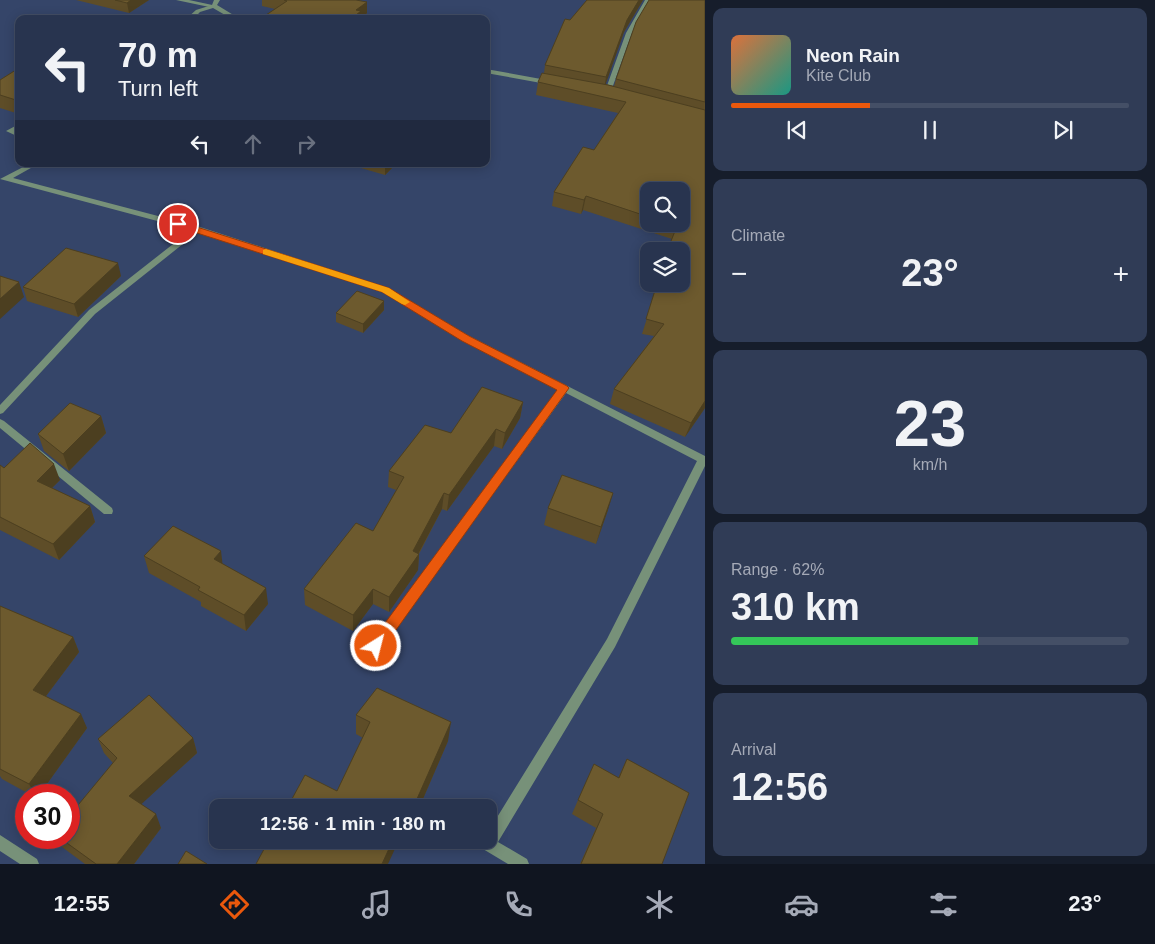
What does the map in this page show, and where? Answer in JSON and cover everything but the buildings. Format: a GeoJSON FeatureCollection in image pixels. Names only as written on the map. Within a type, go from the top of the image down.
{"type":"FeatureCollection","features":[{"type":"Feature","properties":{"kind":"street"},"geometry":{"type":"LineString","coordinates":[[179,0],[215,3],[234,15]]}},
{"type":"Feature","properties":{"kind":"street"},"geometry":{"type":"LineString","coordinates":[[608,94],[624,46],[640,10],[648,0]]}},
{"type":"Feature","properties":{"kind":"street"},"geometry":{"type":"LineString","coordinates":[[194,15],[215,3]]}},
{"type":"Feature","properties":{"kind":"street"},"geometry":{"type":"LineString","coordinates":[[490,72],[556,83]]}},
{"type":"Feature","properties":{"kind":"street"},"geometry":{"type":"LineString","coordinates":[[599,92],[616,96]]}},
{"type":"Feature","properties":{"kind":"street"},"geometry":{"type":"LineString","coordinates":[[15,128],[9,131],[15,133]]}},
{"type":"Feature","properties":{"kind":"street"},"geometry":{"type":"LineString","coordinates":[[3,179],[28,167]]}},
{"type":"Feature","properties":{"kind":"street"},"geometry":{"type":"LineString","coordinates":[[3,179],[197,229],[385,290],[466,338],[704,461],[611,642],[488,844],[522,864]]}},
{"type":"Feature","properties":{"kind":"street"},"geometry":{"type":"LineString","coordinates":[[0,411],[92,312],[197,229]]}},
{"type":"Feature","properties":{"kind":"street"},"geometry":{"type":"LineString","coordinates":[[376,646],[564,388]]}},
{"type":"Feature","properties":{"kind":"street"},"geometry":{"type":"LineString","coordinates":[[0,423],[108,511]]}},
{"type":"Feature","properties":{"kind":"street"},"geometry":{"type":"LineString","coordinates":[[0,842],[32,864]]}},
{"type":"Feature","properties":{"kind":"slow traffic"},"geometry":{"type":"LineString","coordinates":[[266,252],[385,290],[405,302]]}},
{"type":"Feature","properties":{"kind":"route"},"geometry":{"type":"LineString","coordinates":[[178,224],[385,290],[466,338],[564,388],[376,646]]}}]}
